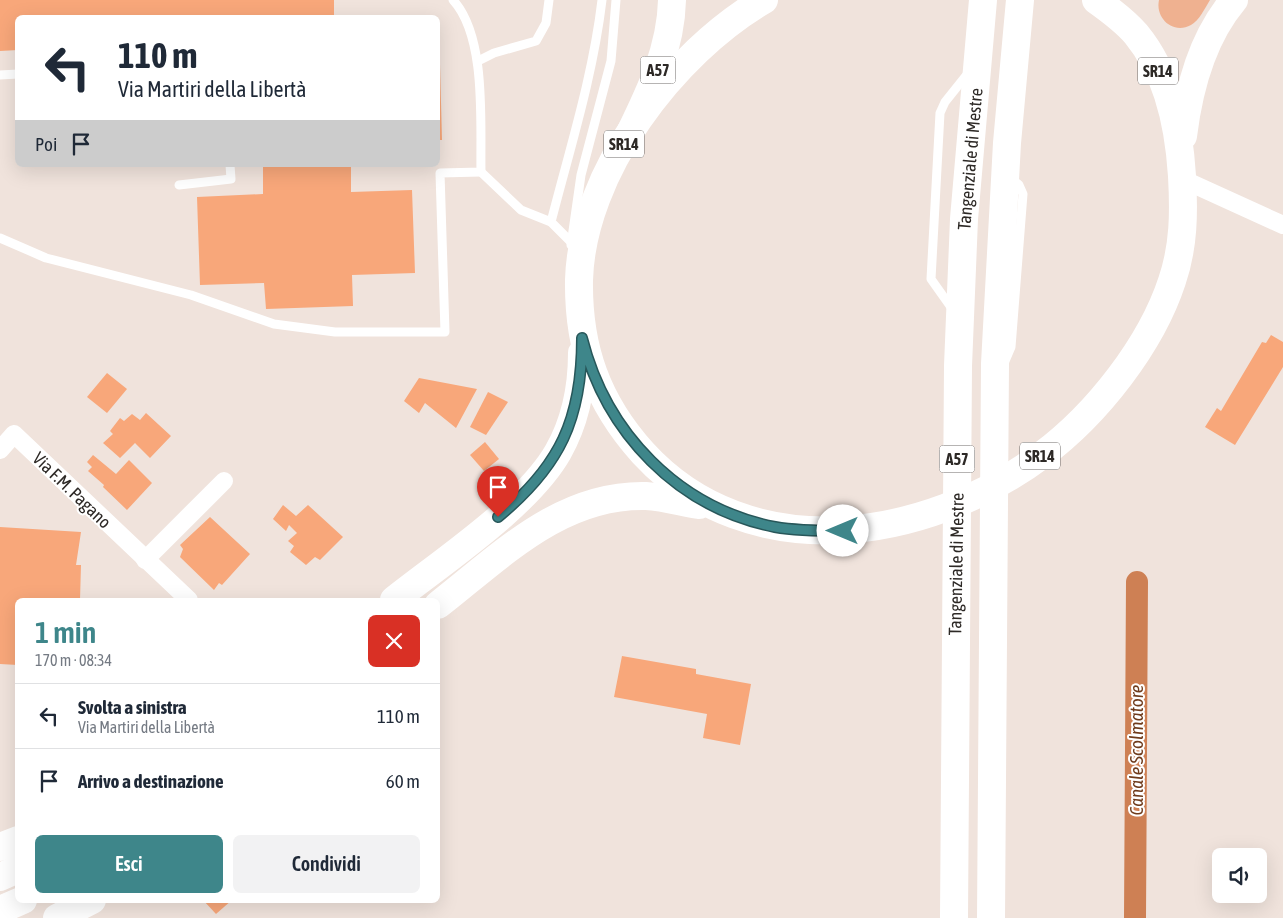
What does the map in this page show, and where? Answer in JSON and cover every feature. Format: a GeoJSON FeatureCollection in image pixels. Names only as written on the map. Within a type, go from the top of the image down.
{"type":"FeatureCollection","features":[{"type":"Feature","properties":{"kind":"main road","name":"A57"},"geometry":{"type":"LineString","coordinates":[[629,135],[656,79],[672,24],[672,0]]}},
{"type":"Feature","properties":{"kind":"main road","name":"SR14"},"geometry":{"type":"LineString","coordinates":[[396,598],[513,504],[557,453],[567,432],[578,393],[582,367],[579,278],[587,227],[603,183],[629,135],[680,68],[713,37],[764,0]]}},
{"type":"Feature","properties":{"kind":"main road","name":"Tangenziale di Mestre"},"geometry":{"type":"LineString","coordinates":[[954,918],[957,464],[960,318],[964,220],[983,0]]}},
{"type":"Feature","properties":{"kind":"main road","name":"Tangenziale di Mestre"},"geometry":{"type":"LineString","coordinates":[[991,918],[995,379],[1005,172],[1020,0]]}},
{"type":"Feature","properties":{"kind":"main road","name":"SR14"},"geometry":{"type":"LineString","coordinates":[[441,603],[536,528],[561,514],[588,504],[616,498],[645,496],[717,509],[755,522],[799,530],[843,531],[881,525],[927,514],[982,491],[1044,453],[1084,416],[1114,383],[1140,347],[1160,310],[1173,279],[1182,238],[1180,141],[1171,106],[1152,58],[1134,31],[1096,0]]}},
{"type":"Feature","properties":{"kind":"main road","name":"SR14"},"geometry":{"type":"LineString","coordinates":[[1182,170],[1186,115],[1200,59],[1214,28],[1234,0]]}},
{"type":"Feature","properties":{"kind":"main road","name":"SR14"},"geometry":{"type":"LineString","coordinates":[[582,338],[588,363],[603,397],[625,432],[652,463],[669,478],[717,509]]}},
{"type":"Feature","properties":{"kind":"main road"},"geometry":{"type":"LineString","coordinates":[[0,877],[15,870]]}},
{"type":"Feature","properties":{"kind":"main road"},"geometry":{"type":"LineString","coordinates":[[0,910],[16,903]]}},
{"type":"Feature","properties":{"kind":"main road"},"geometry":{"type":"LineString","coordinates":[[57,918],[86,903]]}},
{"type":"Feature","properties":{"kind":"street"},"geometry":{"type":"LineString","coordinates":[[1182,170],[1283,224]]}},
{"type":"Feature","properties":{"kind":"street","name":"Via F.M. Pagano"},"geometry":{"type":"LineString","coordinates":[[0,450],[14,434],[187,598]]}},
{"type":"Feature","properties":{"kind":"street"},"geometry":{"type":"LineString","coordinates":[[146,560],[224,481]]}},
{"type":"Feature","properties":{"kind":"lane"},"geometry":{"type":"LineString","coordinates":[[478,61],[494,53],[536,41],[546,23],[549,0]]}},
{"type":"Feature","properties":{"kind":"lane"},"geometry":{"type":"LineString","coordinates":[[551,222],[581,112],[599,32],[602,0]]}},
{"type":"Feature","properties":{"kind":"lane"},"geometry":{"type":"LineString","coordinates":[[579,278],[570,241],[581,175],[611,61],[616,0]]}},
{"type":"Feature","properties":{"kind":"lane"},"geometry":{"type":"LineString","coordinates":[[457,1],[478,61],[480,172]]}},
{"type":"Feature","properties":{"kind":"lane"},"geometry":{"type":"LineString","coordinates":[[0,75],[15,74]]}},
{"type":"Feature","properties":{"kind":"lane"},"geometry":{"type":"LineString","coordinates":[[179,185],[231,179],[230,167]]}},
{"type":"Feature","properties":{"kind":"lane"},"geometry":{"type":"LineString","coordinates":[[0,238],[46,258],[191,295],[274,324],[335,332],[445,332],[440,172],[480,172],[520,210],[551,222],[570,241]]}},
{"type":"Feature","properties":{"kind":"shaded area"},"geometry":{"type":"Polygon","coordinates":[[[1159,0],[1210,0],[1197,21],[1184,28],[1178,28],[1167,23],[1163,18],[1158,7],[1159,0]]]}},
{"type":"Feature","properties":{"kind":"building"},"geometry":{"type":"Polygon","coordinates":[[[0,0],[334,0],[334,15],[15,15],[15,50],[0,51],[0,0]]]}},
{"type":"Feature","properties":{"kind":"building"},"geometry":{"type":"Polygon","coordinates":[[[440,65],[442,140],[440,140],[440,65]]]}},
{"type":"Feature","properties":{"kind":"building"},"geometry":{"type":"Polygon","coordinates":[[[263,167],[351,167],[351,192],[412,190],[415,273],[352,275],[353,306],[266,309],[264,283],[200,285],[197,197],[263,194],[263,167]]]}},
{"type":"Feature","properties":{"kind":"building"},"geometry":{"type":"Polygon","coordinates":[[[1271,335],[1283,342],[1283,367],[1235,445],[1205,427],[1217,408],[1221,411],[1262,342],[1266,343],[1271,335]]]}},
{"type":"Feature","properties":{"kind":"building"},"geometry":{"type":"Polygon","coordinates":[[[107,373],[127,389],[107,413],[87,397],[107,373]]]}},
{"type":"Feature","properties":{"kind":"building"},"geometry":{"type":"Polygon","coordinates":[[[419,378],[477,389],[456,428],[425,403],[419,413],[404,401],[419,378]]]}},
{"type":"Feature","properties":{"kind":"building"},"geometry":{"type":"Polygon","coordinates":[[[488,392],[508,402],[486,435],[470,427],[488,392]]]}},
{"type":"Feature","properties":{"kind":"building"},"geometry":{"type":"Polygon","coordinates":[[[146,413],[171,436],[150,458],[135,443],[120,458],[103,443],[113,434],[110,431],[120,418],[124,421],[132,414],[140,420],[146,413]]]}},
{"type":"Feature","properties":{"kind":"building"},"geometry":{"type":"Polygon","coordinates":[[[485,442],[499,459],[484,471],[470,455],[485,442]]]}},
{"type":"Feature","properties":{"kind":"building"},"geometry":{"type":"Polygon","coordinates":[[[93,455],[116,474],[129,460],[152,483],[127,510],[88,471],[92,467],[87,462],[93,455]]]}},
{"type":"Feature","properties":{"kind":"building"},"geometry":{"type":"Polygon","coordinates":[[[283,505],[296,516],[308,505],[343,537],[320,560],[315,557],[306,565],[290,552],[294,546],[288,541],[297,533],[289,525],[286,531],[273,519],[283,505]]]}},
{"type":"Feature","properties":{"kind":"building"},"geometry":{"type":"Polygon","coordinates":[[[210,517],[250,554],[222,585],[219,583],[214,590],[180,557],[183,549],[180,545],[210,517]]]}},
{"type":"Feature","properties":{"kind":"building"},"geometry":{"type":"Polygon","coordinates":[[[0,527],[81,532],[76,565],[81,565],[80,598],[15,598],[15,665],[0,664],[0,527]]]}},
{"type":"Feature","properties":{"kind":"building"},"geometry":{"type":"Polygon","coordinates":[[[622,656],[696,669],[696,674],[751,684],[740,745],[703,738],[707,714],[614,697],[622,656]]]}},
{"type":"Feature","properties":{"kind":"building"},"geometry":{"type":"Polygon","coordinates":[[[206,903],[229,903],[216,914],[206,903]]]}},
{"type":"Feature","properties":{"kind":"waterway","name":"Canale Scolmatore"},"geometry":{"type":"LineString","coordinates":[[1135,918],[1137,582]]}},
{"type":"Feature","properties":{"kind":"route"},"geometry":{"type":"LineString","coordinates":[[498,517],[538,478],[557,453],[567,432],[574,414],[578,393],[582,367],[582,338],[588,363],[603,397],[614,416],[625,432],[652,463],[669,478],[702,501],[736,517],[775,527],[799,530],[843,531]]}}]}
